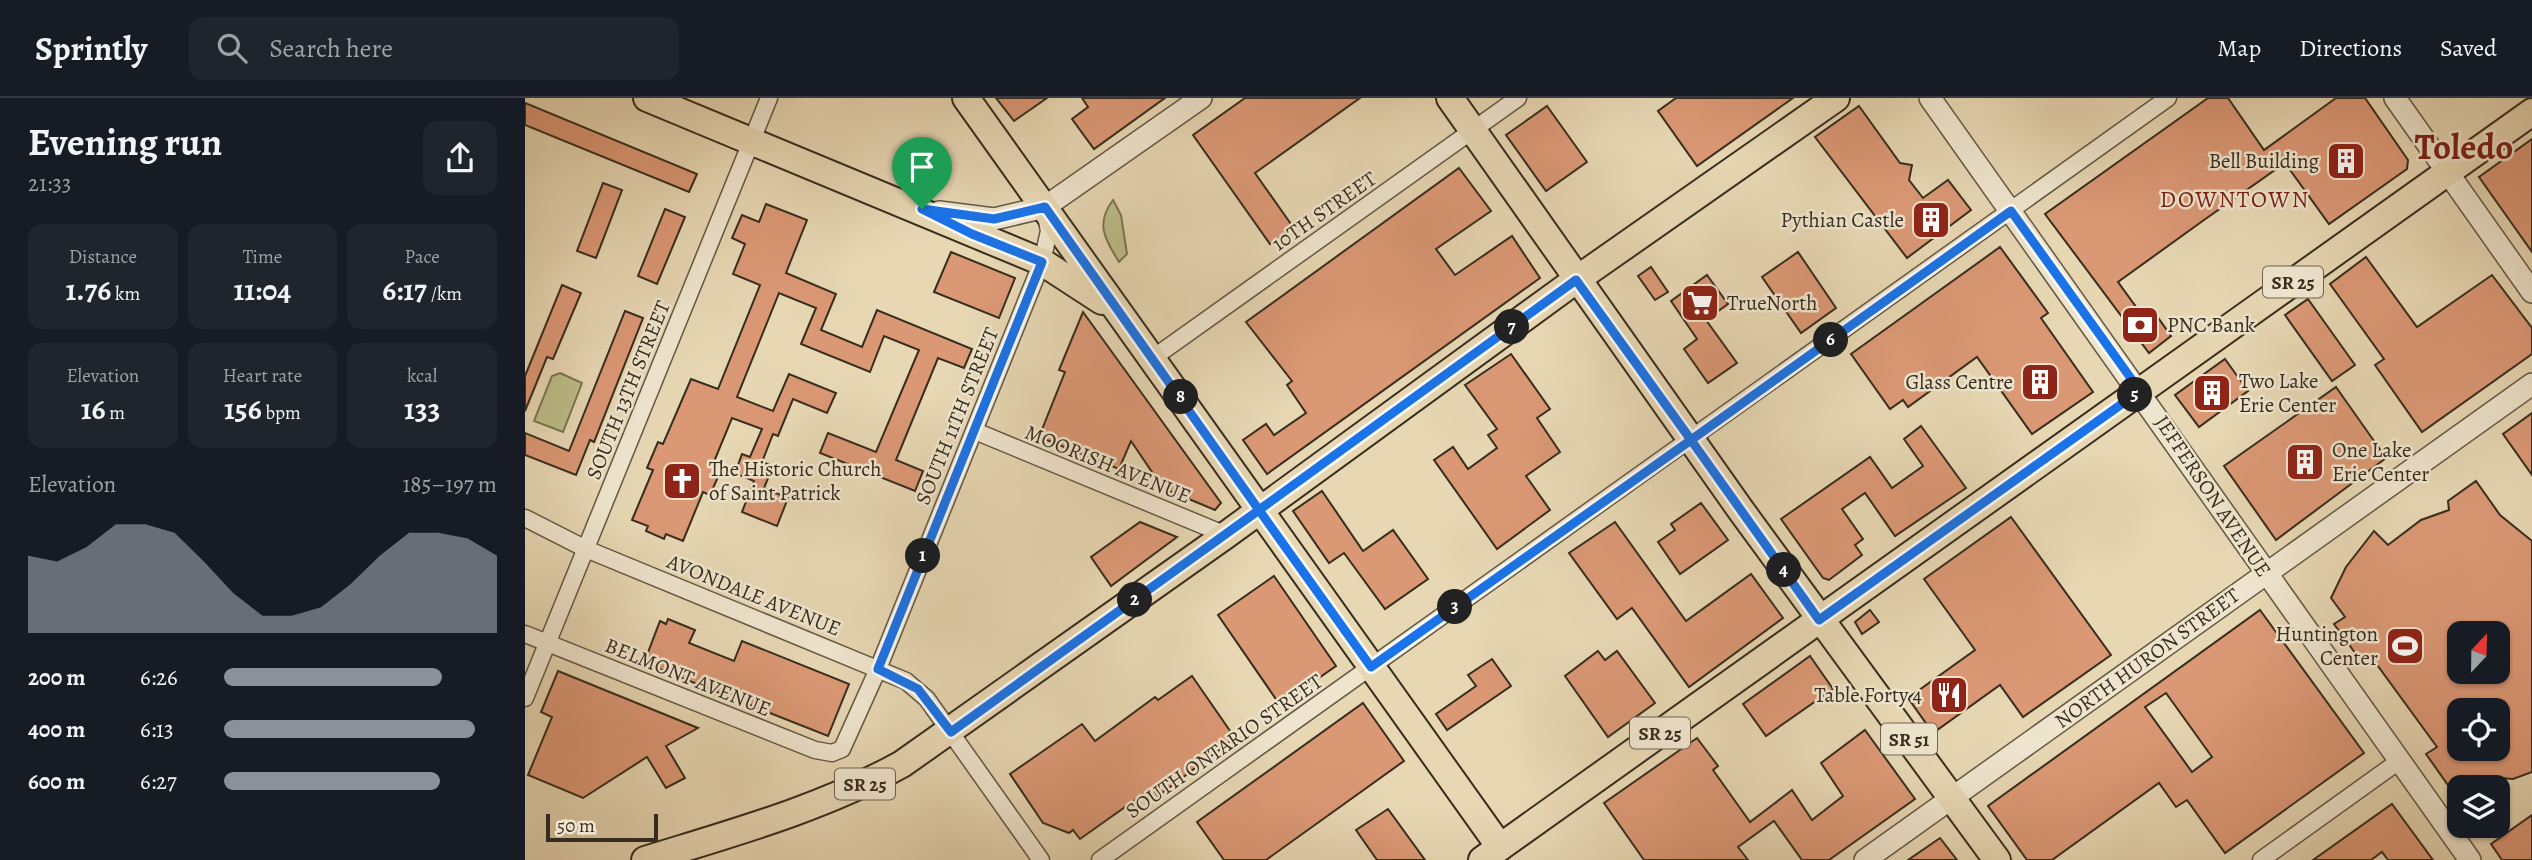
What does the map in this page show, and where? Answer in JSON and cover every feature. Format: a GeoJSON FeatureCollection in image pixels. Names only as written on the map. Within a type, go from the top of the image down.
{"type":"FeatureCollection","features":[{"type":"Feature","properties":{"kind":"main road"},"geometry":{"type":"LineString","coordinates":[[647,98],[922,209],[972,234],[1042,262],[1076,281],[1123,317]]}},
{"type":"Feature","properties":{"kind":"main road"},"geometry":{"type":"LineString","coordinates":[[966,98],[1371,667],[1498,856]]}},
{"type":"Feature","properties":{"kind":"main road","name":"SR 51"},"geometry":{"type":"LineString","coordinates":[[1450,98],[1576,280],[1819,620],[1997,860]]}},
{"type":"Feature","properties":{"kind":"main road","name":"SR 25"},"geometry":{"type":"LineString","coordinates":[[645,860],[785,816],[853,789],[902,764],[951,732],[1226,535],[1576,280],[1836,98]]}},
{"type":"Feature","properties":{"kind":"main road","name":"SR 25"},"geometry":{"type":"LineString","coordinates":[[1498,856],[1819,620],[2532,112]]}},
{"type":"Feature","properties":{"kind":"street","name":"SOUTH 13TH STREET"},"geometry":{"type":"LineString","coordinates":[[525,698],[769,98]]}},
{"type":"Feature","properties":{"kind":"street"},"geometry":{"type":"LineString","coordinates":[[922,209],[994,219],[1045,207],[1201,98]]}},
{"type":"Feature","properties":{"kind":"street","name":"10TH STREET"},"geometry":{"type":"LineString","coordinates":[[1153,358],[1518,98]]}},
{"type":"Feature","properties":{"kind":"street","name":"JEFFERSON AVENUE"},"geometry":{"type":"LineString","coordinates":[[1930,98],[2470,860]]}},
{"type":"Feature","properties":{"kind":"street","name":"SOUTH ONTARIO STREET"},"geometry":{"type":"LineString","coordinates":[[1100,860],[2168,98]]}},
{"type":"Feature","properties":{"kind":"street"},"geometry":{"type":"LineString","coordinates":[[2395,98],[2532,292]]}},
{"type":"Feature","properties":{"kind":"street","name":"SOUTH 11TH STREET"},"geometry":{"type":"LineString","coordinates":[[838,751],[847,743],[878,669],[1042,262],[1049,231],[1045,207]]}},
{"type":"Feature","properties":{"kind":"street","name":"NORTH HURON STREET"},"geometry":{"type":"LineString","coordinates":[[1865,860],[2532,384]]}},
{"type":"Feature","properties":{"kind":"street","name":"MOORISH AVENUE"},"geometry":{"type":"LineString","coordinates":[[975,431],[1226,535]]}},
{"type":"Feature","properties":{"kind":"street","name":"AVONDALE AVENUE"},"geometry":{"type":"LineString","coordinates":[[525,518],[586,549],[878,669],[918,689],[1041,860]]}},
{"type":"Feature","properties":{"kind":"street","name":"BELMONT AVENUE"},"geometry":{"type":"LineString","coordinates":[[525,634],[815,750],[838,751]]}},
{"type":"Feature","properties":{"kind":"street"},"geometry":{"type":"LineString","coordinates":[[2261,860],[2399,761]]}},
{"type":"Feature","properties":{"kind":"green space"},"geometry":{"type":"Polygon","coordinates":[[[1113,200],[1121,215],[1127,254],[1119,262],[1106,239],[1103,224],[1113,200]]]}},
{"type":"Feature","properties":{"kind":"green space"},"geometry":{"type":"Polygon","coordinates":[[[560,373],[582,383],[563,432],[534,421],[552,376],[560,373]]]}},
{"type":"Feature","properties":{"kind":"building"},"geometry":{"type":"Polygon","coordinates":[[[996,98],[1047,98],[1014,121],[996,98]]]}},
{"type":"Feature","properties":{"kind":"building"},"geometry":{"type":"Polygon","coordinates":[[[1082,98],[1165,98],[1094,149],[1072,119],[1088,107],[1082,98]]]}},
{"type":"Feature","properties":{"kind":"building"},"geometry":{"type":"Polygon","coordinates":[[[1245,98],[1360,98],[1255,173],[1293,227],[1270,244],[1193,135],[1245,98]]]}},
{"type":"Feature","properties":{"kind":"building"},"geometry":{"type":"Polygon","coordinates":[[[1676,98],[1793,98],[1697,166],[1658,111],[1676,98]]]}},
{"type":"Feature","properties":{"kind":"building"},"geometry":{"type":"Polygon","coordinates":[[[2208,98],[2228,98],[2264,150],[2336,98],[2365,98],[2408,160],[2407,169],[2329,224],[2285,163],[2204,220],[2118,282],[2150,326],[2159,319],[2171,336],[2149,353],[2045,214],[2208,98]]]}},
{"type":"Feature","properties":{"kind":"building"},"geometry":{"type":"Polygon","coordinates":[[[525,103],[697,174],[689,192],[525,125],[525,103]]]}},
{"type":"Feature","properties":{"kind":"building"},"geometry":{"type":"Polygon","coordinates":[[[1547,106],[1587,162],[1546,191],[1506,135],[1547,106]]]}},
{"type":"Feature","properties":{"kind":"building"},"geometry":{"type":"Polygon","coordinates":[[[1859,106],[1900,163],[1912,165],[1909,180],[1923,198],[1948,180],[1971,210],[1907,258],[1815,137],[1859,106]]]}},
{"type":"Feature","properties":{"kind":"building"},"geometry":{"type":"Polygon","coordinates":[[[2532,139],[2532,252],[2479,177],[2532,139]]]}},
{"type":"Feature","properties":{"kind":"building"},"geometry":{"type":"Polygon","coordinates":[[[1459,168],[1491,211],[1436,249],[1455,275],[1512,236],[1540,278],[1267,474],[1243,440],[1266,424],[1274,435],[1306,413],[1287,385],[1292,381],[1246,322],[1459,168]]]}},
{"type":"Feature","properties":{"kind":"building"},"geometry":{"type":"Polygon","coordinates":[[[603,183],[622,190],[596,258],[577,251],[603,183]]]}},
{"type":"Feature","properties":{"kind":"building"},"geometry":{"type":"Polygon","coordinates":[[[766,204],[807,220],[786,273],[836,294],[821,330],[862,347],[877,310],[972,349],[964,368],[938,358],[896,460],[923,471],[915,491],[820,453],[828,433],[876,452],[919,350],[884,336],[870,372],[801,344],[816,308],[779,293],[737,397],[773,411],[789,374],[836,393],[827,413],[793,399],[778,436],[773,434],[762,462],[773,466],[764,488],[788,498],[777,526],[742,512],[754,481],[735,473],[742,454],[750,457],[762,429],[732,418],[713,464],[722,468],[710,495],[703,492],[683,541],[666,534],[664,539],[646,531],[648,526],[632,520],[653,470],[647,468],[658,442],[663,444],[691,379],[718,389],[760,285],[733,274],[745,244],[732,238],[742,215],[759,222],[766,204]]]}},
{"type":"Feature","properties":{"kind":"building"},"geometry":{"type":"Polygon","coordinates":[[[665,209],[685,217],[657,284],[638,276],[665,209]]]}},
{"type":"Feature","properties":{"kind":"building"},"geometry":{"type":"Polygon","coordinates":[[[2000,247],[2048,313],[2041,318],[2093,392],[2032,434],[1977,357],[1908,407],[1903,400],[1890,409],[1851,354],[2000,247]]]}},
{"type":"Feature","properties":{"kind":"building"},"geometry":{"type":"Polygon","coordinates":[[[951,252],[1015,278],[999,318],[934,292],[951,252]]]}},
{"type":"Feature","properties":{"kind":"building"},"geometry":{"type":"Polygon","coordinates":[[[1798,252],[1836,308],[1801,333],[1762,277],[1798,252]]]}},
{"type":"Feature","properties":{"kind":"building"},"geometry":{"type":"Polygon","coordinates":[[[2366,257],[2417,327],[2492,275],[2532,328],[2532,354],[2422,432],[2375,365],[2384,359],[2330,284],[2366,257]]]}},
{"type":"Feature","properties":{"kind":"building"},"geometry":{"type":"Polygon","coordinates":[[[1651,267],[1668,292],[1655,300],[1638,276],[1651,267]]]}},
{"type":"Feature","properties":{"kind":"building"},"geometry":{"type":"Polygon","coordinates":[[[1707,275],[1728,304],[1706,320],[1737,363],[1708,383],[1684,349],[1697,339],[1671,301],[1707,275]]]}},
{"type":"Feature","properties":{"kind":"building"},"geometry":{"type":"Polygon","coordinates":[[[562,285],[581,293],[553,359],[547,357],[525,411],[525,376],[562,285]]]}},
{"type":"Feature","properties":{"kind":"building"},"geometry":{"type":"Polygon","coordinates":[[[2308,299],[2355,365],[2332,381],[2285,315],[2308,299]]]}},
{"type":"Feature","properties":{"kind":"building"},"geometry":{"type":"Polygon","coordinates":[[[625,311],[643,318],[594,442],[590,440],[576,475],[525,455],[525,433],[569,451],[625,311]]]}},
{"type":"Feature","properties":{"kind":"building"},"geometry":{"type":"Polygon","coordinates":[[[1083,312],[1221,503],[1215,510],[1153,484],[1158,481],[1131,441],[1119,469],[1039,437],[1065,372],[1059,370],[1083,312]]]}},
{"type":"Feature","properties":{"kind":"building"},"geometry":{"type":"Polygon","coordinates":[[[1511,354],[1550,409],[1537,418],[1560,452],[1526,476],[1550,510],[1497,549],[1434,460],[1453,447],[1468,469],[1497,448],[1488,435],[1497,429],[1465,385],[1511,354]]]}},
{"type":"Feature","properties":{"kind":"building","name":"Two Lake Erie Center"},"geometry":{"type":"Polygon","coordinates":[[[2225,359],[2248,391],[2199,427],[2175,395],[2225,359]]]}},
{"type":"Feature","properties":{"kind":"building","name":"One Lake Erie Center"},"geometry":{"type":"Polygon","coordinates":[[[2336,387],[2386,458],[2276,540],[2224,466],[2336,387]]]}},
{"type":"Feature","properties":{"kind":"building"},"geometry":{"type":"Polygon","coordinates":[[[2532,413],[2532,475],[2503,434],[2532,413]]]}},
{"type":"Feature","properties":{"kind":"building"},"geometry":{"type":"Polygon","coordinates":[[[1921,426],[1966,488],[1895,536],[1865,493],[1842,509],[1863,539],[1855,545],[1862,555],[1829,580],[1823,578],[1781,519],[1870,457],[1892,488],[1923,466],[1904,439],[1921,426]]]}},
{"type":"Feature","properties":{"kind":"building","name":"Huntington Center"},"geometry":{"type":"Polygon","coordinates":[[[2476,481],[2500,515],[2532,541],[2532,772],[2513,779],[2510,779],[2510,775],[2447,775],[2447,784],[2426,754],[2437,747],[2372,658],[2364,665],[2334,624],[2345,617],[2331,598],[2346,567],[2374,531],[2388,545],[2421,520],[2449,510],[2448,501],[2476,481]]]}},
{"type":"Feature","properties":{"kind":"building"},"geometry":{"type":"Polygon","coordinates":[[[1322,491],[1363,551],[1393,530],[1428,579],[1385,609],[1344,553],[1329,563],[1293,511],[1322,491]]]}},
{"type":"Feature","properties":{"kind":"building"},"geometry":{"type":"Polygon","coordinates":[[[1701,503],[1728,540],[1680,574],[1658,542],[1675,530],[1671,524],[1701,503]]]}},
{"type":"Feature","properties":{"kind":"building"},"geometry":{"type":"Polygon","coordinates":[[[2011,517],[2111,655],[2023,717],[2000,685],[1933,733],[1908,698],[1975,650],[1924,579],[2011,517]]]}},
{"type":"Feature","properties":{"kind":"building"},"geometry":{"type":"Polygon","coordinates":[[[1140,522],[1177,537],[1111,586],[1091,557],[1140,522]]]}},
{"type":"Feature","properties":{"kind":"building"},"geometry":{"type":"Polygon","coordinates":[[[1615,522],[1686,621],[1751,574],[1783,618],[1689,687],[1632,608],[1617,619],[1569,553],[1615,522]]]}},
{"type":"Feature","properties":{"kind":"building"},"geometry":{"type":"Polygon","coordinates":[[[1274,576],[1336,666],[1280,705],[1218,615],[1274,576]]]}},
{"type":"Feature","properties":{"kind":"building"},"geometry":{"type":"Polygon","coordinates":[[[1870,610],[1879,622],[1862,634],[1855,622],[1870,610]]]}},
{"type":"Feature","properties":{"kind":"building"},"geometry":{"type":"Polygon","coordinates":[[[2260,610],[2364,753],[2225,853],[2187,800],[2176,807],[2159,783],[2052,860],[2027,860],[1988,806],[2260,610]],[[2166,693],[2145,707],[2192,772],[2212,757],[2166,693]]]}},
{"type":"Feature","properties":{"kind":"building"},"geometry":{"type":"Polygon","coordinates":[[[668,619],[695,630],[689,643],[734,661],[742,641],[849,684],[828,736],[644,663],[660,621],[666,624],[668,619]]]}},
{"type":"Feature","properties":{"kind":"building"},"geometry":{"type":"Polygon","coordinates":[[[1598,651],[1605,660],[1617,651],[1655,703],[1608,737],[1565,676],[1598,651]]]}},
{"type":"Feature","properties":{"kind":"building"},"geometry":{"type":"Polygon","coordinates":[[[1810,656],[1833,689],[1766,736],[1743,704],[1810,656]]]}},
{"type":"Feature","properties":{"kind":"building"},"geometry":{"type":"Polygon","coordinates":[[[1492,659],[1511,686],[1447,730],[1436,714],[1476,686],[1468,675],[1492,659]]]}},
{"type":"Feature","properties":{"kind":"building"},"geometry":{"type":"Polygon","coordinates":[[[558,671],[698,728],[666,746],[685,778],[666,788],[647,757],[583,798],[528,775],[552,717],[541,712],[558,671]]]}},
{"type":"Feature","properties":{"kind":"building"},"geometry":{"type":"Polygon","coordinates":[[[1192,676],[1235,738],[1158,796],[1152,788],[1080,839],[1073,830],[1069,833],[1043,823],[1010,774],[1082,724],[1095,741],[1155,697],[1158,700],[1192,676]]]}},
{"type":"Feature","properties":{"kind":"building"},"geometry":{"type":"Polygon","coordinates":[[[1363,703],[1404,761],[1266,860],[1224,860],[1197,822],[1363,703]]]}},
{"type":"Feature","properties":{"kind":"building"},"geometry":{"type":"Polygon","coordinates":[[[1865,730],[1915,799],[1829,860],[1802,860],[1774,821],[1738,847],[1748,860],[1644,860],[1604,803],[1697,738],[1718,766],[1713,770],[1750,822],[1792,790],[1812,820],[1843,796],[1821,763],[1865,730]]]}},
{"type":"Feature","properties":{"kind":"building"},"geometry":{"type":"Polygon","coordinates":[[[2392,804],[2433,860],[2388,860],[2382,852],[2371,860],[2313,860],[2392,804]]]}},
{"type":"Feature","properties":{"kind":"building"},"geometry":{"type":"Polygon","coordinates":[[[1388,809],[1425,860],[1377,860],[1356,830],[1388,809]]]}},
{"type":"Feature","properties":{"kind":"building"},"geometry":{"type":"Polygon","coordinates":[[[2532,815],[2532,860],[2502,860],[2491,844],[2499,838],[2510,838],[2510,831],[2532,815]]]}},
{"type":"Feature","properties":{"kind":"building"},"geometry":{"type":"Polygon","coordinates":[[[1940,838],[1957,860],[1908,860],[1940,838]]]}},
{"type":"Feature","properties":{"kind":"place","name":"Bell Building"},"geometry":{"type":"Point","coordinates":[2346,161]}},
{"type":"Feature","properties":{"kind":"place","name":"Pythian Castle"},"geometry":{"type":"Point","coordinates":[1931,220]}},
{"type":"Feature","properties":{"kind":"place","name":"TrueNorth"},"geometry":{"type":"Point","coordinates":[1700,303]}},
{"type":"Feature","properties":{"kind":"place","name":"PNC Bank"},"geometry":{"type":"Point","coordinates":[2140,325]}},
{"type":"Feature","properties":{"kind":"place","name":"Glass Centre"},"geometry":{"type":"Point","coordinates":[2040,382]}},
{"type":"Feature","properties":{"kind":"place","name":"Two Lake Erie Center"},"geometry":{"type":"Point","coordinates":[2212,393]}},
{"type":"Feature","properties":{"kind":"place","name":"One Lake Erie Center"},"geometry":{"type":"Point","coordinates":[2305,462]}},
{"type":"Feature","properties":{"kind":"place","name":"The Historic Church of Saint Patrick"},"geometry":{"type":"Point","coordinates":[682,481]}},
{"type":"Feature","properties":{"kind":"place","name":"Huntington Center"},"geometry":{"type":"Point","coordinates":[2405,646]}},
{"type":"Feature","properties":{"kind":"place","name":"Table Forty 4"},"geometry":{"type":"Point","coordinates":[1949,695]}},
{"type":"Feature","properties":{"kind":"district","name":"Toledo"},"geometry":{"type":"Point","coordinates":[2464,147]}},
{"type":"Feature","properties":{"kind":"district","name":"DOWNTOWN"},"geometry":{"type":"Point","coordinates":[2235,199]}},
{"type":"Feature","properties":{"kind":"route"},"geometry":{"type":"LineString","coordinates":[[922,209],[972,234],[1042,262],[878,669],[918,689],[951,732],[1259,510],[1371,667],[1691,440],[1819,620],[2140,391],[2011,211],[1691,440],[1576,280],[1259,510],[1045,207],[1033,212],[994,219],[922,209]]}}]}
